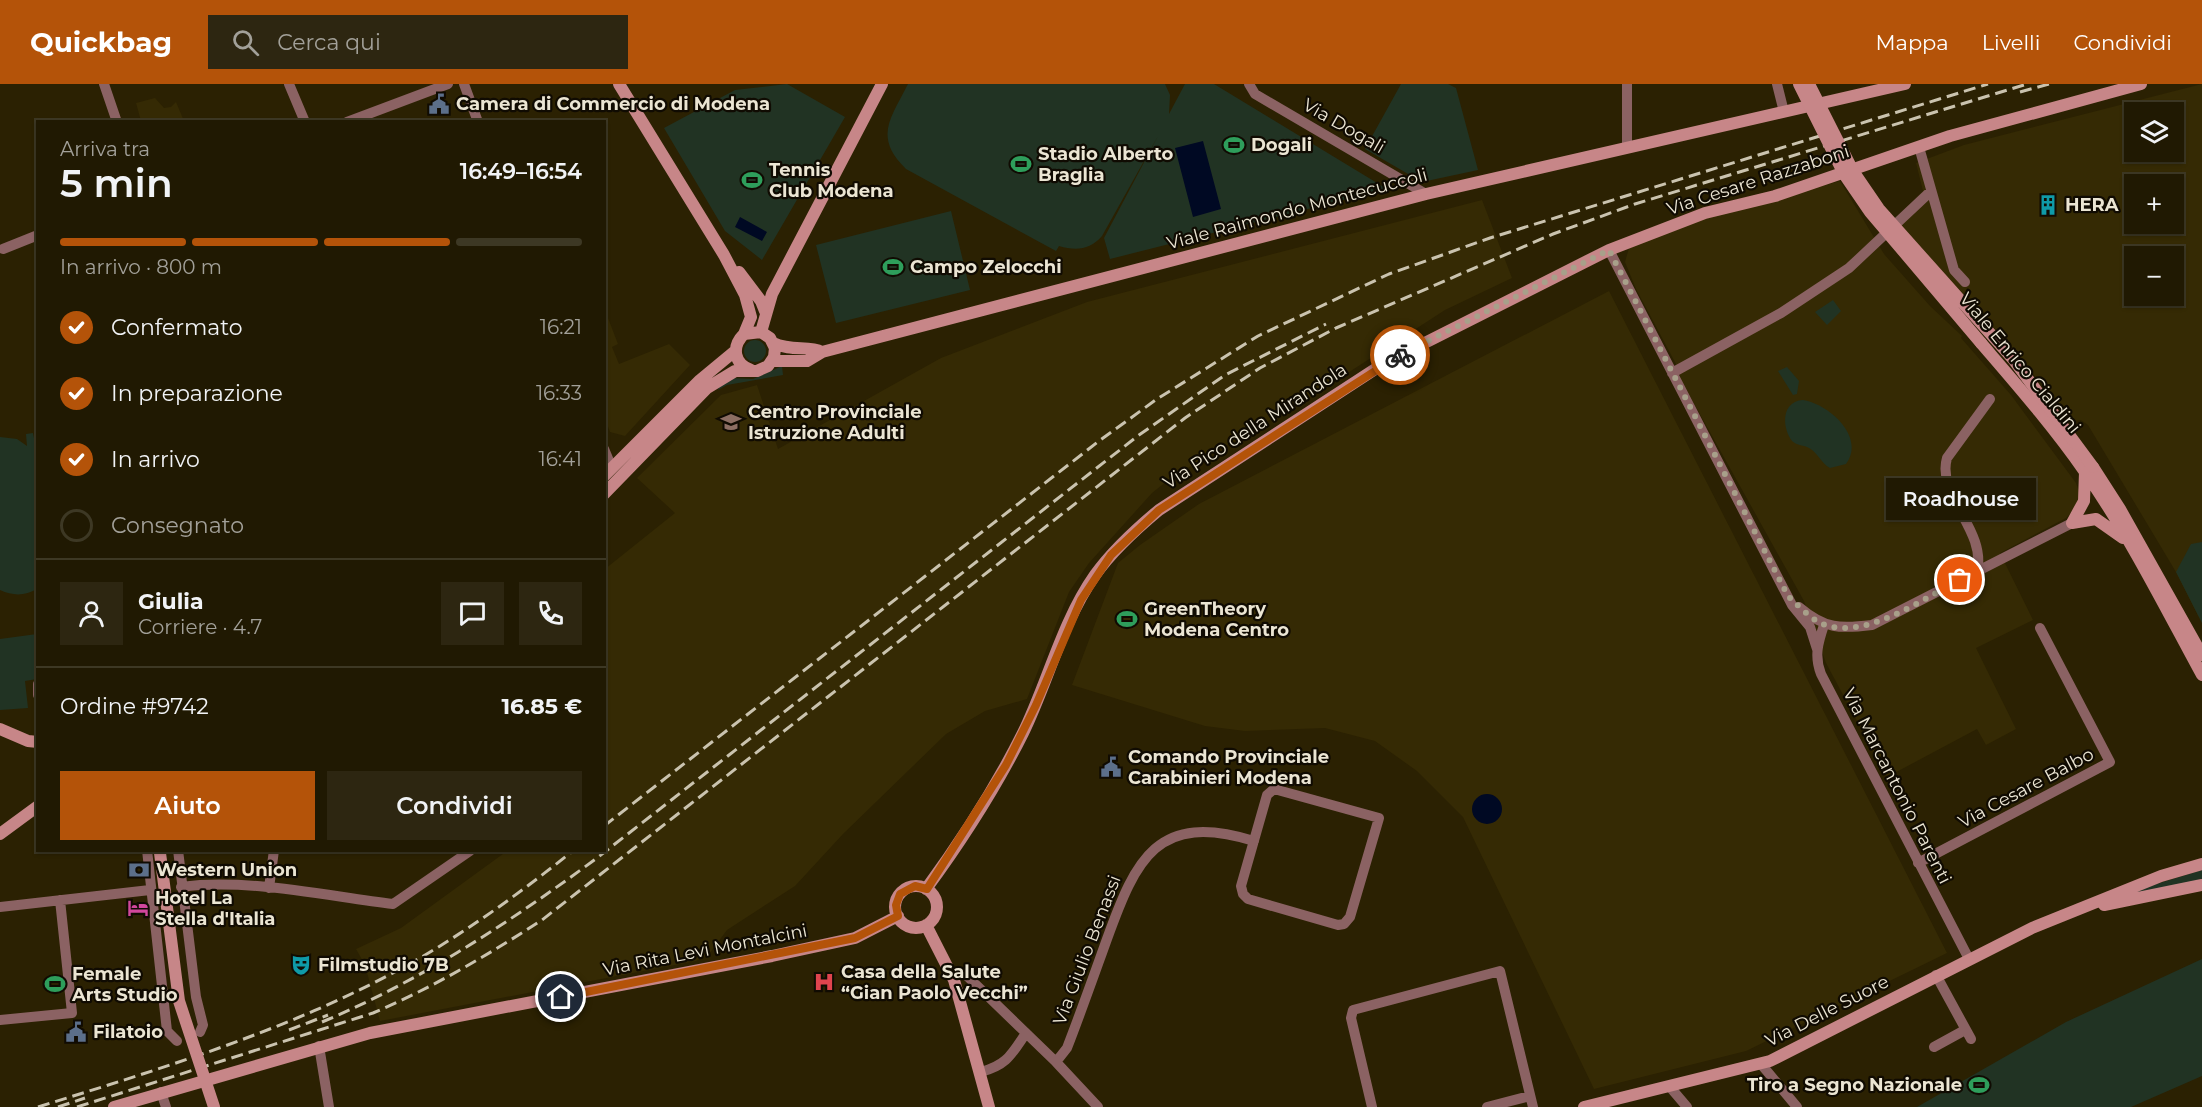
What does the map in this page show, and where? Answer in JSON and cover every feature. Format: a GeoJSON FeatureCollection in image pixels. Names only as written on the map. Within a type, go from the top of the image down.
{"type":"FeatureCollection","features":[{"type":"Feature","properties":{"kind":"street"},"geometry":{"type":"LineString","coordinates":[[104,84],[116,120]]}},
{"type":"Feature","properties":{"kind":"street"},"geometry":{"type":"LineString","coordinates":[[289,84],[304,120]]}},
{"type":"Feature","properties":{"kind":"street"},"geometry":{"type":"LineString","coordinates":[[352,120],[448,84]]}},
{"type":"Feature","properties":{"kind":"street"},"geometry":{"type":"LineString","coordinates":[[464,84],[477,120]]}},
{"type":"Feature","properties":{"kind":"street"},"geometry":{"type":"LineString","coordinates":[[608,472],[700,380],[735,351],[739,339],[744,334],[750,309],[724,255],[619,84]]}},
{"type":"Feature","properties":{"kind":"street"},"geometry":{"type":"LineString","coordinates":[[761,332],[765,311],[882,84]]}},
{"type":"Feature","properties":{"kind":"street","name":"Via Dogali"},"geometry":{"type":"LineString","coordinates":[[1249,84],[1255,94],[1426,194]]}},
{"type":"Feature","properties":{"kind":"street"},"geometry":{"type":"LineString","coordinates":[[1627,84],[1627,148]]}},
{"type":"Feature","properties":{"kind":"street"},"geometry":{"type":"LineString","coordinates":[[1777,84],[1784,112]]}},
{"type":"Feature","properties":{"kind":"street","name":"Viale Enrico Cialdini"},"geometry":{"type":"LineString","coordinates":[[1799,84],[1844,174],[1870,212],[2036,406],[2120,509],[2202,655]]}},
{"type":"Feature","properties":{"kind":"street","name":"Viale Enrico Cialdini"},"geometry":{"type":"LineString","coordinates":[[1809,84],[1853,171],[1880,209],[2013,359],[2089,469],[2202,675]]}},
{"type":"Feature","properties":{"kind":"street","name":"Viale Raimondo Montecuccoli"},"geometry":{"type":"LineString","coordinates":[[772,361],[795,363],[807,361],[822,352],[1426,194],[1905,84]]}},
{"type":"Feature","properties":{"kind":"street","name":"Via Cesare Razzaboni"},"geometry":{"type":"LineString","coordinates":[[1609,250],[1704,213],[1775,196],[1918,147],[2141,84]]}},
{"type":"Feature","properties":{"kind":"street"},"geometry":{"type":"LineString","coordinates":[[1918,147],[1954,270],[1965,282]]}},
{"type":"Feature","properties":{"kind":"street"},"geometry":{"type":"LineString","coordinates":[[1672,373],[1781,313],[1850,268],[1930,192]]}},
{"type":"Feature","properties":{"kind":"street"},"geometry":{"type":"LineString","coordinates":[[3,249],[36,237]]}},
{"type":"Feature","properties":{"kind":"street"},"geometry":{"type":"LineString","coordinates":[[1609,250],[1788,596],[1810,627],[1817,649]]}},
{"type":"Feature","properties":{"kind":"street","name":"Via Pico della Mirandola"},"geometry":{"type":"LineString","coordinates":[[927,889],[1006,765],[1036,705],[1085,592],[1111,555],[1134,531],[1159,510],[1383,364],[1609,250]]}},
{"type":"Feature","properties":{"kind":"street"},"geometry":{"type":"LineString","coordinates":[[724,255],[751,286],[765,311]]}},
{"type":"Feature","properties":{"kind":"street"},"geometry":{"type":"LineString","coordinates":[[606,492],[707,388],[735,371],[763,369],[772,361],[773,343],[761,332],[744,334]]}},
{"type":"Feature","properties":{"kind":"street","name":"Viale Raimondo Montecuccoli"},"geometry":{"type":"LineString","coordinates":[[773,343],[788,349],[822,352]]}},
{"type":"Feature","properties":{"kind":"street"},"geometry":{"type":"LineString","coordinates":[[735,351],[740,364],[751,370]]}},
{"type":"Feature","properties":{"kind":"street"},"geometry":{"type":"LineString","coordinates":[[1990,399],[1947,458],[1945,466],[1947,480],[1977,543],[1987,554],[2003,558]]}},
{"type":"Feature","properties":{"kind":"street"},"geometry":{"type":"LineString","coordinates":[[2072,523],[2084,501],[2089,469]]}},
{"type":"Feature","properties":{"kind":"street"},"geometry":{"type":"LineString","coordinates":[[1788,596],[1824,625],[1844,629],[1872,625],[2072,523],[2096,519],[2127,540]]}},
{"type":"Feature","properties":{"kind":"street"},"geometry":{"type":"LineString","coordinates":[[1977,543],[1977,571]]}},
{"type":"Feature","properties":{"kind":"street","name":"Via Marcantonio Parenti"},"geometry":{"type":"LineString","coordinates":[[1824,625],[1817,649],[1817,664],[1821,674],[1969,959]]}},
{"type":"Feature","properties":{"kind":"street","name":"Via Cesare Balbo"},"geometry":{"type":"LineString","coordinates":[[1918,862],[2110,762],[2040,628]]}},
{"type":"Feature","properties":{"kind":"street"},"geometry":{"type":"LineString","coordinates":[[0,729],[36,741]]}},
{"type":"Feature","properties":{"kind":"street"},"geometry":{"type":"LineString","coordinates":[[1274,789],[1379,818],[1350,918],[1341,925],[1245,897],[1241,886],[1254,842],[1267,795],[1274,789]]}},
{"type":"Feature","properties":{"kind":"street"},"geometry":{"type":"LineString","coordinates":[[0,834],[36,807]]}},
{"type":"Feature","properties":{"kind":"street","name":"Via Giulio Benassi"},"geometry":{"type":"LineString","coordinates":[[1056,1062],[1067,1048],[1125,889],[1143,860],[1159,846],[1189,833],[1216,831],[1254,842]]}},
{"type":"Feature","properties":{"kind":"street"},"geometry":{"type":"LineString","coordinates":[[147,852],[167,1030],[177,1041]]}},
{"type":"Feature","properties":{"kind":"street"},"geometry":{"type":"LineString","coordinates":[[160,852],[179,1001],[214,1107]]}},
{"type":"Feature","properties":{"kind":"street"},"geometry":{"type":"LineString","coordinates":[[178,852],[196,998],[203,1025],[200,1032]]}},
{"type":"Feature","properties":{"kind":"street"},"geometry":{"type":"LineString","coordinates":[[269,888],[274,852]]}},
{"type":"Feature","properties":{"kind":"street"},"geometry":{"type":"LineString","coordinates":[[181,887],[197,885],[269,888],[393,904],[469,852]]}},
{"type":"Feature","properties":{"kind":"street","name":"Via Delle Suore"},"geometry":{"type":"LineString","coordinates":[[1584,1107],[1761,1064],[1936,975],[2073,911],[2161,876],[2202,864]]}},
{"type":"Feature","properties":{"kind":"street","name":"Via Delle Suore"},"geometry":{"type":"LineString","coordinates":[[2073,911],[2202,885]]}},
{"type":"Feature","properties":{"kind":"street"},"geometry":{"type":"LineString","coordinates":[[915,886],[927,889],[934,897],[937,907],[934,918],[926,925],[910,926],[898,916],[896,905],[900,894],[915,886]]}},
{"type":"Feature","properties":{"kind":"street"},"geometry":{"type":"LineString","coordinates":[[0,907],[150,890]]}},
{"type":"Feature","properties":{"kind":"street"},"geometry":{"type":"LineString","coordinates":[[0,1020],[72,1012],[60,900]]}},
{"type":"Feature","properties":{"kind":"street","name":"Via Rita Levi Montalcini"},"geometry":{"type":"LineString","coordinates":[[114,1107],[200,1080],[370,1033],[855,938],[898,916]]}},
{"type":"Feature","properties":{"kind":"street"},"geometry":{"type":"LineString","coordinates":[[926,925],[954,980],[989,1107]]}},
{"type":"Feature","properties":{"kind":"street"},"geometry":{"type":"LineString","coordinates":[[1372,1107],[1351,1018],[1353,1010],[1500,971],[1531,1102],[1487,1107]]}},
{"type":"Feature","properties":{"kind":"street"},"geometry":{"type":"LineString","coordinates":[[1934,1047],[1968,1035],[1936,975]]}},
{"type":"Feature","properties":{"kind":"street"},"geometry":{"type":"LineString","coordinates":[[967,976],[1056,1062],[1098,1107]]}},
{"type":"Feature","properties":{"kind":"street"},"geometry":{"type":"LineString","coordinates":[[981,1072],[1003,1064],[1026,1033]]}},
{"type":"Feature","properties":{"kind":"street"},"geometry":{"type":"LineString","coordinates":[[319,1047],[329,1107]]}},
{"type":"Feature","properties":{"kind":"street"},"geometry":{"type":"LineString","coordinates":[[1761,1064],[1797,1107]]}},
{"type":"Feature","properties":{"kind":"street"},"geometry":{"type":"LineString","coordinates":[[1670,1087],[1687,1107]]}},
{"type":"Feature","properties":{"kind":"street"},"geometry":{"type":"LineString","coordinates":[[161,1092],[166,1107]]}},
{"type":"Feature","properties":{"kind":"shaded area"},"geometry":{"type":"Polygon","coordinates":[[[2202,84],[2202,623],[2176,572],[2088,425],[2081,420],[2071,421],[2014,350],[1895,219],[1923,191],[1916,163],[1964,145],[2124,104],[2124,162],[2184,162],[2184,102],[2132,102],[2202,84]]]}},
{"type":"Feature","properties":{"kind":"shaded area"},"geometry":{"type":"Polygon","coordinates":[[[155,98],[164,108],[171,107],[176,102],[184,120],[141,120],[136,103],[155,98]]]}},
{"type":"Feature","properties":{"kind":"shaded area"},"geometry":{"type":"Polygon","coordinates":[[[1840,181],[1884,254],[1930,306],[1962,336],[1961,338],[2011,395],[2076,483],[2080,494],[2074,510],[2066,518],[2000,553],[2033,620],[1976,648],[2016,729],[1986,745],[1977,729],[1887,777],[1826,663],[1804,601],[1682,382],[1676,364],[1636,289],[1625,262],[1629,248],[1697,221],[1840,181]]]}},
{"type":"Feature","properties":{"kind":"shaded area"},"geometry":{"type":"Polygon","coordinates":[[[1482,200],[1512,278],[1445,310],[1326,387],[1172,477],[1152,493],[1089,563],[1069,592],[1027,699],[985,711],[946,734],[843,834],[795,886],[727,930],[709,954],[696,961],[380,1021],[365,965],[356,949],[401,928],[506,852],[606,852],[606,568],[675,513],[637,478],[721,395],[757,385],[778,449],[941,358],[1087,302],[1482,200]]]}},
{"type":"Feature","properties":{"kind":"shaded area"},"geometry":{"type":"Polygon","coordinates":[[[1609,291],[1947,953],[1746,1051],[1594,1089],[1463,817],[1417,771],[1375,741],[1325,728],[1245,731],[1205,726],[1072,685],[1118,563],[1140,545],[1199,504],[1609,291]]]}},
{"type":"Feature","properties":{"kind":"shaded area"},"geometry":{"type":"Polygon","coordinates":[[[608,318],[618,344],[612,347],[619,364],[669,344],[690,365],[625,436],[610,432],[606,421],[606,319],[608,318]]]}},
{"type":"Feature","properties":{"kind":"green space","name":"Tennis Club Modena"},"geometry":{"type":"Polygon","coordinates":[[[787,84],[845,117],[762,260],[725,231],[664,128],[735,90],[787,84]]]}},
{"type":"Feature","properties":{"kind":"green space"},"geometry":{"type":"Polygon","coordinates":[[[908,84],[1165,84],[1170,95],[1169,114],[1185,84],[1214,84],[1387,189],[1110,259],[1104,238],[1158,136],[1102,236],[1088,247],[1071,249],[1059,246],[1056,251],[906,169],[896,158],[890,147],[888,127],[908,84]]]}},
{"type":"Feature","properties":{"kind":"green space"},"geometry":{"type":"Polygon","coordinates":[[[1401,84],[1448,84],[1456,88],[1478,170],[1422,182],[1365,149],[1401,84]]]}},
{"type":"Feature","properties":{"kind":"green space","name":"Campo Zelocchi"},"geometry":{"type":"Polygon","coordinates":[[[951,211],[970,290],[836,323],[816,245],[951,211]]]}},
{"type":"Feature","properties":{"kind":"green space"},"geometry":{"type":"Polygon","coordinates":[[[1833,300],[1841,311],[1827,325],[1815,312],[1833,300]]]}},
{"type":"Feature","properties":{"kind":"green space"},"geometry":{"type":"Polygon","coordinates":[[[755,340],[763,343],[766,351],[763,359],[755,362],[747,359],[744,351],[747,343],[755,340]]]}},
{"type":"Feature","properties":{"kind":"green space"},"geometry":{"type":"Polygon","coordinates":[[[782,366],[783,375],[727,385],[718,390],[720,385],[730,378],[753,379],[782,366]]]}},
{"type":"Feature","properties":{"kind":"green space"},"geometry":{"type":"Polygon","coordinates":[[[1787,367],[1799,381],[1797,394],[1793,395],[1778,371],[1787,367]]]}},
{"type":"Feature","properties":{"kind":"green space"},"geometry":{"type":"Polygon","coordinates":[[[1803,400],[1824,408],[1842,423],[1851,443],[1851,454],[1846,464],[1830,468],[1812,450],[1792,441],[1785,422],[1787,409],[1796,401],[1803,400]]]}},
{"type":"Feature","properties":{"kind":"green space"},"geometry":{"type":"Polygon","coordinates":[[[33,433],[36,449],[36,589],[28,593],[14,594],[0,590],[0,437],[17,439],[27,446],[26,434],[33,433]]]}},
{"type":"Feature","properties":{"kind":"green space"},"geometry":{"type":"Polygon","coordinates":[[[2202,542],[2202,623],[2176,572],[2191,544],[2202,542]]]}},
{"type":"Feature","properties":{"kind":"green space"},"geometry":{"type":"Polygon","coordinates":[[[36,634],[36,679],[25,681],[28,708],[0,710],[0,639],[36,634]]]}},
{"type":"Feature","properties":{"kind":"green space"},"geometry":{"type":"Polygon","coordinates":[[[2202,870],[2202,879],[2135,895],[2134,891],[2202,870]]]}},
{"type":"Feature","properties":{"kind":"green space"},"geometry":{"type":"Polygon","coordinates":[[[2202,959],[2202,1076],[2131,1107],[1917,1107],[2066,1022],[2202,959]]]}},
{"type":"Feature","properties":{"kind":"water"},"geometry":{"type":"Polygon","coordinates":[[[1203,141],[1221,209],[1193,217],[1175,148],[1203,141]]]}},
{"type":"Feature","properties":{"kind":"water"},"geometry":{"type":"Polygon","coordinates":[[[740,217],[767,232],[762,241],[735,227],[740,217]]]}},
{"type":"Feature","properties":{"kind":"water"},"geometry":{"type":"Polygon","coordinates":[[[1487,794],[1493,795],[1501,803],[1501,815],[1493,823],[1487,824],[1481,823],[1473,815],[1472,809],[1473,803],[1481,795],[1487,794]]]}},
{"type":"Feature","properties":{"kind":"railway"},"geometry":{"type":"LineString","coordinates":[[606,824],[1099,441],[1157,399],[1258,336],[1389,274],[1490,238],[1988,84]]}},
{"type":"Feature","properties":{"kind":"railway"},"geometry":{"type":"LineString","coordinates":[[77,1107],[373,1013],[438,982],[501,946],[542,920],[1185,418],[1260,368],[1336,328],[1553,234],[1635,204],[2027,84]]}},
{"type":"Feature","properties":{"kind":"railway"},"geometry":{"type":"LineString","coordinates":[[2020,92],[2049,84]]}},
{"type":"Feature","properties":{"kind":"railway"},"geometry":{"type":"LineString","coordinates":[[606,851],[1139,435],[1225,375],[1326,324]]}},
{"type":"Feature","properties":{"kind":"railway"},"geometry":{"type":"LineString","coordinates":[[38,1107],[225,1046],[271,1029],[360,990],[404,967],[470,927],[571,852]]}},
{"type":"Feature","properties":{"kind":"railway"},"geometry":{"type":"LineString","coordinates":[[322,1022],[359,1006],[430,969],[531,905],[605,852]]}},
{"type":"Feature","properties":{"kind":"railway"},"geometry":{"type":"LineString","coordinates":[[289,1030],[328,1015]]}},
{"type":"Feature","properties":{"kind":"railway"},"geometry":{"type":"LineString","coordinates":[[58,1107],[85,1098]]}},
{"type":"Feature","properties":{"kind":"way so far"},"geometry":{"type":"LineString","coordinates":[[1400,355],[1609,250],[1788,596],[1797,605],[1824,625],[1844,629],[1872,625],[1960,580]]}},
{"type":"Feature","properties":{"kind":"place","name":"Camera di Commercio di Modena"},"geometry":{"type":"Point","coordinates":[439,104]}},
{"type":"Feature","properties":{"kind":"place","name":"Dogali"},"geometry":{"type":"Point","coordinates":[1234,145]}},
{"type":"Feature","properties":{"kind":"place","name":"Stadio Alberto Braglia"},"geometry":{"type":"Point","coordinates":[1021,164]}},
{"type":"Feature","properties":{"kind":"place","name":"Tennis Club Modena"},"geometry":{"type":"Point","coordinates":[752,180]}},
{"type":"Feature","properties":{"kind":"place","name":"HERA"},"geometry":{"type":"Point","coordinates":[2048,205]}},
{"type":"Feature","properties":{"kind":"place","name":"Campo Zelocchi"},"geometry":{"type":"Point","coordinates":[893,267]}},
{"type":"Feature","properties":{"kind":"place","name":"Centro Provinciale Istruzione Adulti"},"geometry":{"type":"Point","coordinates":[731,422]}},
{"type":"Feature","properties":{"kind":"place","name":"Roadhouse"},"geometry":{"type":"Point","coordinates":[1960,580]}},
{"type":"Feature","properties":{"kind":"place","name":"GreenTheory Modena Centro"},"geometry":{"type":"Point","coordinates":[1127,619]}},
{"type":"Feature","properties":{"kind":"place","name":"Comando Provinciale Carabinieri Modena"},"geometry":{"type":"Point","coordinates":[1111,767]}},
{"type":"Feature","properties":{"kind":"place","name":"Western Union"},"geometry":{"type":"Point","coordinates":[139,870]}},
{"type":"Feature","properties":{"kind":"place","name":"Hotel La Stella d'Italia"},"geometry":{"type":"Point","coordinates":[138,908]}},
{"type":"Feature","properties":{"kind":"place","name":"Filmstudio 7B"},"geometry":{"type":"Point","coordinates":[301,965]}},
{"type":"Feature","properties":{"kind":"place","name":"Casa della Salute “Gian Paolo Vecchi”"},"geometry":{"type":"Point","coordinates":[824,982]}},
{"type":"Feature","properties":{"kind":"place","name":"Female Arts Studio"},"geometry":{"type":"Point","coordinates":[55,984]}},
{"type":"Feature","properties":{"kind":"place","name":"Filatoio"},"geometry":{"type":"Point","coordinates":[76,1032]}},
{"type":"Feature","properties":{"kind":"place","name":"Tiro a Segno Nazionale"},"geometry":{"type":"Point","coordinates":[1979,1085]}},
{"type":"Feature","properties":{"kind":"route"},"geometry":{"type":"LineString","coordinates":[[561,997],[855,938],[898,916],[896,905],[900,894],[915,886],[927,889],[989,794],[1036,705],[1081,600],[1094,576],[1111,555],[1159,510],[1400,355]]}}]}
